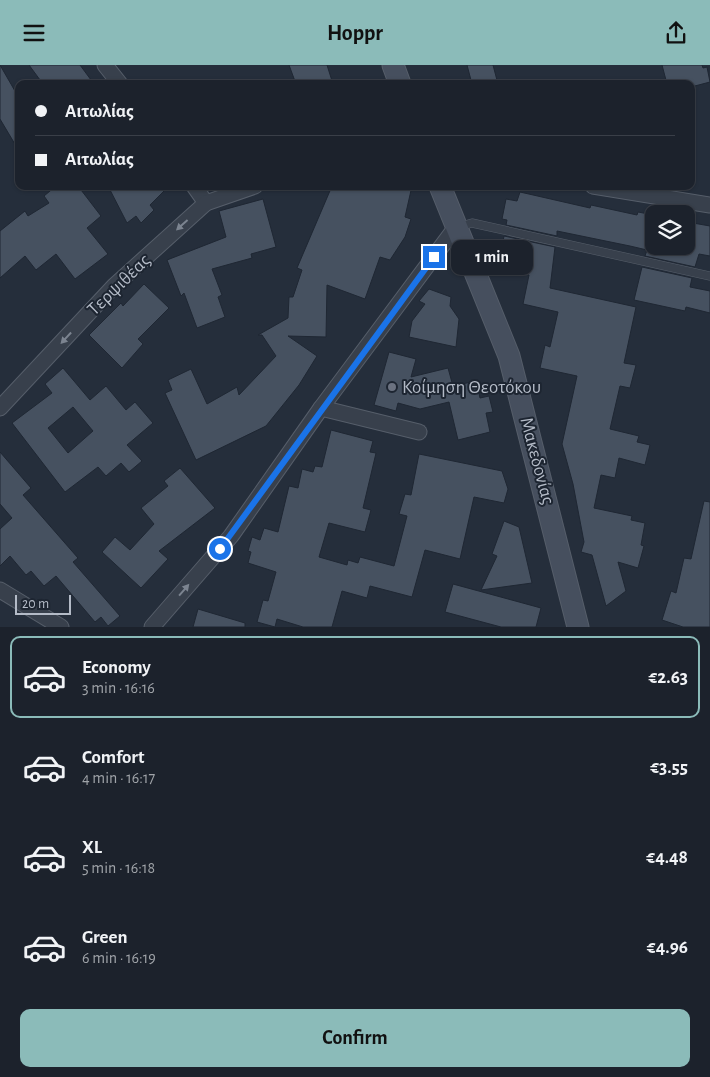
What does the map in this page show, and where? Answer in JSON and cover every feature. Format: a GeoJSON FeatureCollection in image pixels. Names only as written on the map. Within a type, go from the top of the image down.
{"type":"FeatureCollection","features":[{"type":"Feature","properties":{"kind":"street"},"geometry":{"type":"LineString","coordinates":[[105,65],[117,80]]}},
{"type":"Feature","properties":{"kind":"street"},"geometry":{"type":"LineString","coordinates":[[393,65],[399,80]]}},
{"type":"Feature","properties":{"kind":"street"},"geometry":{"type":"LineString","coordinates":[[197,190],[206,203]]}},
{"type":"Feature","properties":{"kind":"street","name":"Τερψιθέας"},"geometry":{"type":"LineString","coordinates":[[0,409],[114,286],[206,203],[243,190]]}},
{"type":"Feature","properties":{"kind":"street","name":"Μακεδονίας"},"geometry":{"type":"LineString","coordinates":[[442,190],[509,356],[578,627]]}},
{"type":"Feature","properties":{"kind":"street"},"geometry":{"type":"LineString","coordinates":[[618,190],[710,205]]}},
{"type":"Feature","properties":{"kind":"street"},"geometry":{"type":"LineString","coordinates":[[152,627],[231,536],[322,408],[456,227]]}},
{"type":"Feature","properties":{"kind":"street"},"geometry":{"type":"LineString","coordinates":[[322,408],[419,432]]}},
{"type":"Feature","properties":{"kind":"street"},"geometry":{"type":"LineString","coordinates":[[0,590],[61,627]]}},
{"type":"Feature","properties":{"kind":"lane"},"geometry":{"type":"LineString","coordinates":[[456,227],[472,223],[710,276]]}},
{"type":"Feature","properties":{"kind":"building"},"geometry":{"type":"Polygon","coordinates":[[[0,65],[15,91],[15,144],[0,119],[0,65]]]}},
{"type":"Feature","properties":{"kind":"building"},"geometry":{"type":"Polygon","coordinates":[[[29,65],[80,65],[91,80],[40,80],[29,65]]]}},
{"type":"Feature","properties":{"kind":"building"},"geometry":{"type":"Polygon","coordinates":[[[289,65],[327,65],[332,80],[295,80],[289,65]]]}},
{"type":"Feature","properties":{"kind":"building"},"geometry":{"type":"Polygon","coordinates":[[[467,65],[493,65],[497,80],[471,80],[467,65]]]}},
{"type":"Feature","properties":{"kind":"building"},"geometry":{"type":"Polygon","coordinates":[[[662,65],[702,65],[703,68],[707,67],[710,82],[695,86],[695,80],[666,80],[662,65]]]}},
{"type":"Feature","properties":{"kind":"building"},"geometry":{"type":"Polygon","coordinates":[[[51,190],[81,190],[101,216],[87,228],[108,254],[75,279],[56,254],[36,270],[25,256],[0,278],[0,231],[25,211],[28,216],[49,203],[44,196],[51,190]]]}},
{"type":"Feature","properties":{"kind":"building"},"geometry":{"type":"Polygon","coordinates":[[[110,190],[165,190],[150,205],[154,210],[141,223],[136,216],[127,223],[110,190]]]}},
{"type":"Feature","properties":{"kind":"building"},"geometry":{"type":"Polygon","coordinates":[[[330,190],[411,190],[405,217],[411,219],[405,237],[390,260],[380,257],[365,299],[327,285],[326,337],[288,336],[317,356],[299,385],[266,426],[196,460],[165,393],[172,390],[168,380],[191,369],[207,404],[237,387],[239,395],[276,356],[262,335],[258,335],[288,318],[289,297],[293,297],[302,270],[297,268],[330,190]]]}},
{"type":"Feature","properties":{"kind":"building"},"geometry":{"type":"Polygon","coordinates":[[[520,192],[590,208],[591,205],[637,215],[638,212],[645,213],[645,250],[557,231],[557,236],[506,225],[507,220],[502,219],[506,199],[517,201],[520,192]]]}},
{"type":"Feature","properties":{"kind":"building"},"geometry":{"type":"Polygon","coordinates":[[[263,199],[276,247],[251,254],[252,258],[212,269],[222,295],[218,297],[225,317],[197,328],[184,293],[181,296],[167,260],[226,237],[219,211],[263,199]]]}},
{"type":"Feature","properties":{"kind":"building"},"geometry":{"type":"Polygon","coordinates":[[[695,223],[710,226],[710,256],[699,254],[695,267],[645,256],[695,255],[695,223]]]}},
{"type":"Feature","properties":{"kind":"building"},"geometry":{"type":"Polygon","coordinates":[[[504,236],[555,247],[550,288],[636,307],[624,363],[636,365],[630,388],[620,386],[610,429],[639,436],[637,442],[650,445],[645,465],[619,458],[615,478],[601,475],[594,508],[632,516],[631,520],[645,523],[641,545],[644,546],[638,568],[618,562],[626,591],[606,606],[592,555],[581,552],[584,542],[573,484],[562,444],[577,376],[540,368],[545,345],[550,347],[558,312],[523,304],[529,275],[503,268],[500,258],[504,236]]]}},
{"type":"Feature","properties":{"kind":"building"},"geometry":{"type":"Polygon","coordinates":[[[642,267],[692,278],[690,287],[710,291],[710,313],[686,307],[685,311],[634,300],[642,267]]]}},
{"type":"Feature","properties":{"kind":"building"},"geometry":{"type":"Polygon","coordinates":[[[144,284],[169,308],[138,339],[143,344],[122,368],[89,335],[121,303],[123,306],[144,284]]]}},
{"type":"Feature","properties":{"kind":"building"},"geometry":{"type":"Polygon","coordinates":[[[429,289],[451,297],[450,306],[459,319],[456,347],[409,337],[412,321],[425,304],[419,301],[429,289]]]}},
{"type":"Feature","properties":{"kind":"building"},"geometry":{"type":"Polygon","coordinates":[[[389,352],[416,359],[411,377],[448,368],[453,386],[476,381],[480,398],[489,396],[493,412],[486,413],[490,432],[458,440],[449,402],[420,409],[398,403],[396,411],[374,405],[389,352]]]}},
{"type":"Feature","properties":{"kind":"building"},"geometry":{"type":"Polygon","coordinates":[[[63,368],[90,400],[106,386],[126,410],[135,402],[153,423],[127,445],[142,461],[129,472],[121,463],[106,476],[98,467],[65,492],[12,423],[52,393],[45,384],[63,368]],[[73,407],[48,428],[68,453],[93,431],[73,407]]]}},
{"type":"Feature","properties":{"kind":"building"},"geometry":{"type":"Polygon","coordinates":[[[331,430],[373,441],[370,452],[376,453],[363,508],[371,510],[365,532],[329,523],[319,557],[347,565],[348,560],[358,563],[360,557],[394,566],[407,516],[399,514],[405,494],[411,495],[419,454],[502,471],[508,489],[504,503],[474,497],[460,559],[425,550],[412,597],[370,586],[367,598],[342,591],[332,627],[303,627],[277,619],[275,627],[257,622],[263,600],[268,601],[276,572],[248,563],[251,552],[248,551],[252,537],[260,540],[264,528],[278,532],[289,486],[298,488],[302,469],[313,472],[315,466],[322,467],[331,430]]]}},
{"type":"Feature","properties":{"kind":"building"},"geometry":{"type":"Polygon","coordinates":[[[0,452],[31,488],[23,495],[78,558],[73,562],[120,616],[108,626],[101,617],[95,622],[56,576],[44,586],[31,571],[26,575],[10,556],[0,566],[0,529],[12,518],[0,504],[0,452]]]}},
{"type":"Feature","properties":{"kind":"building"},"geometry":{"type":"Polygon","coordinates":[[[180,468],[215,508],[159,551],[168,559],[141,588],[102,552],[115,537],[130,550],[154,524],[141,508],[168,486],[164,481],[180,468]]]}},
{"type":"Feature","properties":{"kind":"building"},"geometry":{"type":"Polygon","coordinates":[[[704,501],[710,502],[710,627],[683,627],[662,620],[671,591],[676,593],[684,558],[691,559],[704,501]]]}},
{"type":"Feature","properties":{"kind":"building"},"geometry":{"type":"Polygon","coordinates":[[[504,521],[519,527],[532,583],[481,590],[497,556],[492,554],[504,521]]]}},
{"type":"Feature","properties":{"kind":"building"},"geometry":{"type":"Polygon","coordinates":[[[453,584],[541,608],[536,627],[501,627],[445,612],[453,584]]]}},
{"type":"Feature","properties":{"kind":"building"},"geometry":{"type":"Polygon","coordinates":[[[198,609],[245,623],[245,627],[193,627],[198,609]]]}},
{"type":"Feature","properties":{"kind":"place","name":"Κοίμηση Θεοτόκου"},"geometry":{"type":"Point","coordinates":[392,387]}},
{"type":"Feature","properties":{"kind":"route"},"geometry":{"type":"LineString","coordinates":[[220,549],[434,257]]}}]}
